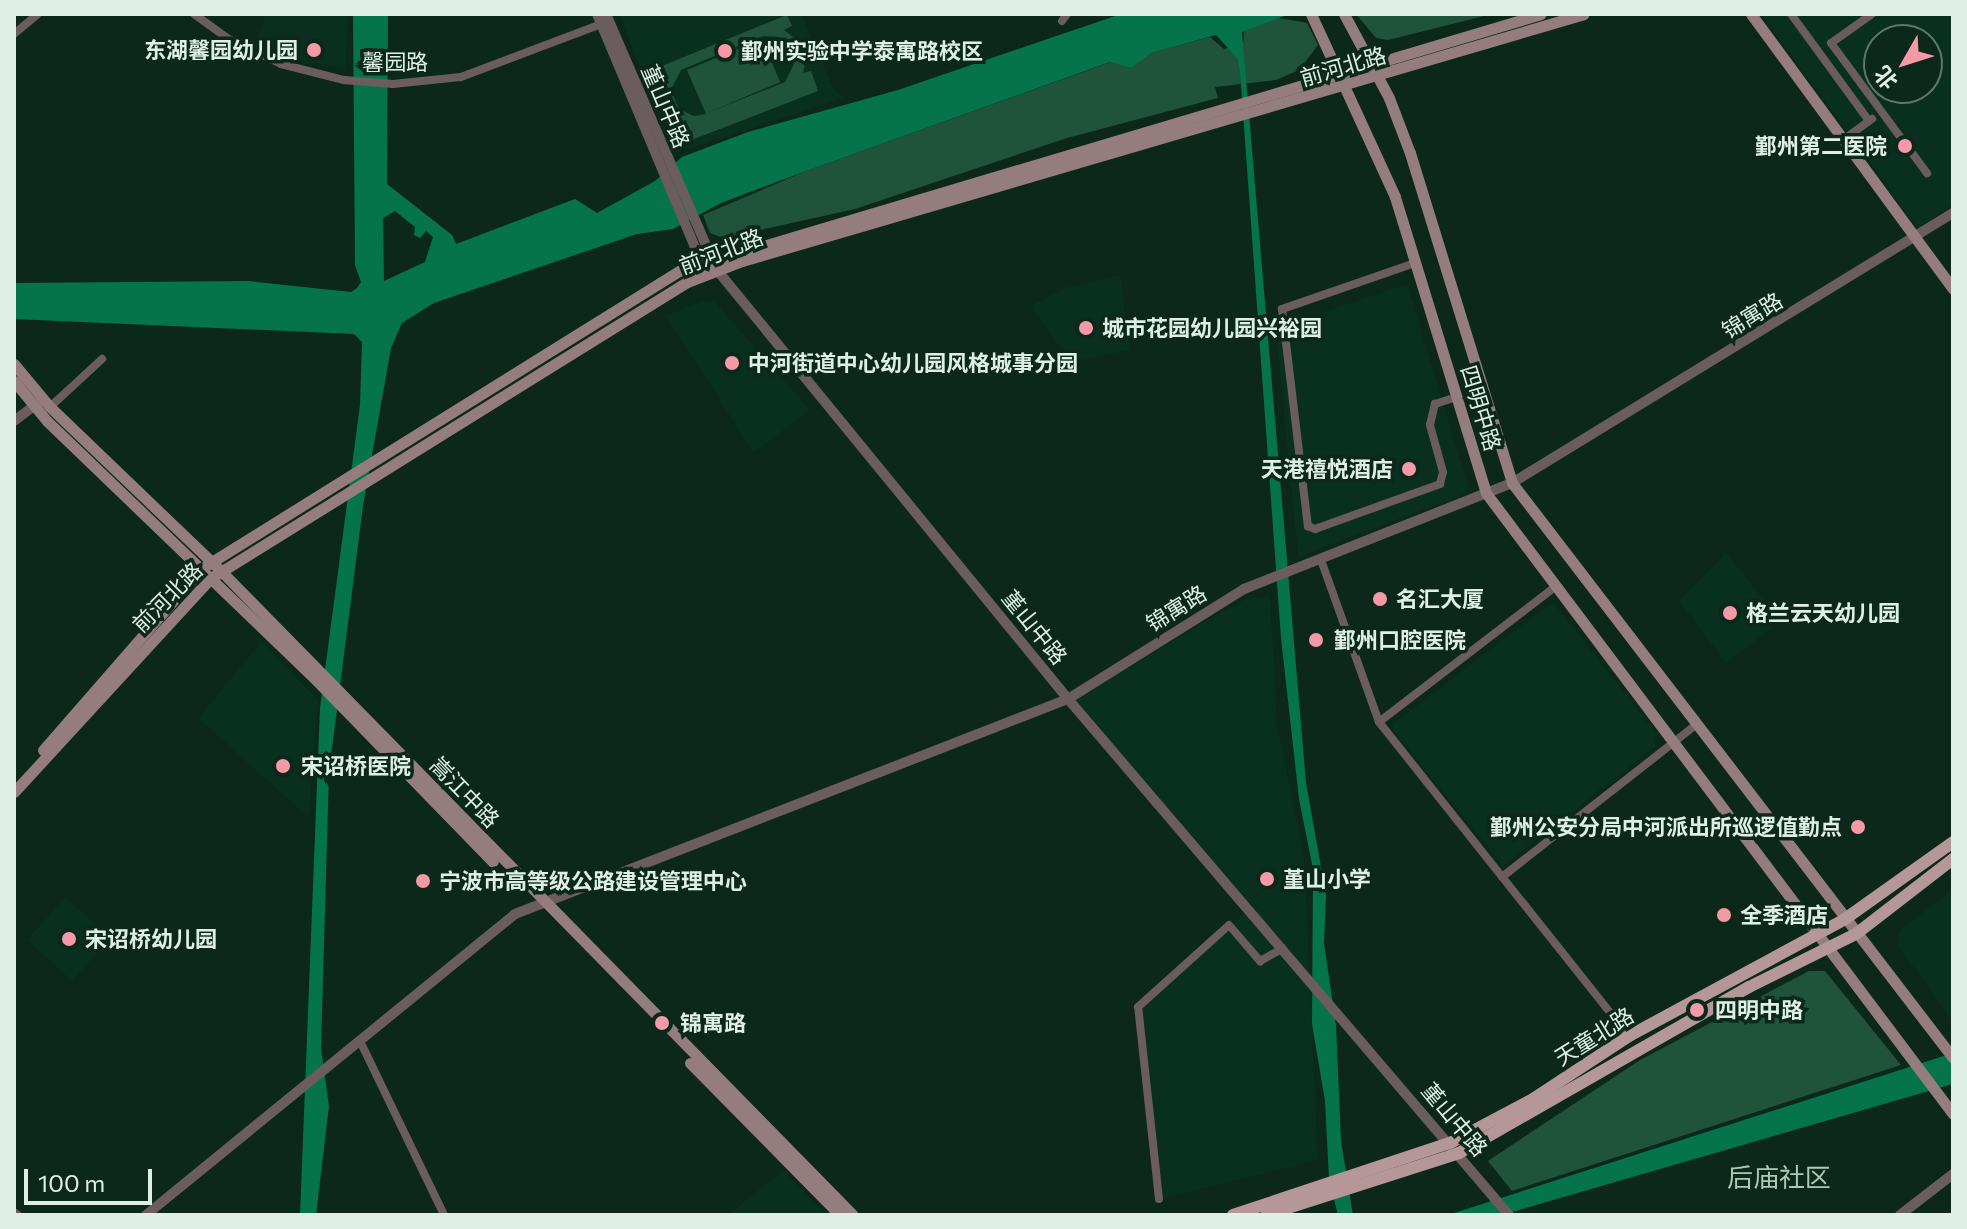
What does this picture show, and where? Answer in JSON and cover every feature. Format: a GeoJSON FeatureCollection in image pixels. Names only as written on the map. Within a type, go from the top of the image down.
{"type":"FeatureCollection","features":[{"type":"Feature","properties":{"kind":"main road","name":"四明中路"},"geometry":{"type":"LineString","coordinates":[[1344,14],[1410,153],[1512,483],[1953,1058]]}},
{"type":"Feature","properties":{"kind":"main road","name":"前河北路"},"geometry":{"type":"LineString","coordinates":[[14,792],[216,575],[379,466],[709,266],[1210,111],[1541,14]]}},
{"type":"Feature","properties":{"kind":"main road","name":"前河北路"},"geometry":{"type":"LineString","coordinates":[[709,266],[1347,87],[1584,14]]}},
{"type":"Feature","properties":{"kind":"main road"},"geometry":{"type":"LineString","coordinates":[[1751,14],[1953,289]]}},
{"type":"Feature","properties":{"kind":"main road","name":"四明中路"},"geometry":{"type":"LineString","coordinates":[[1312,17],[1347,87],[1395,197],[1486,493],[1815,935],[1953,1114]]}},
{"type":"Feature","properties":{"kind":"main road","name":"嵩江中路"},"geometry":{"type":"LineString","coordinates":[[14,364],[43,404]]}},
{"type":"Feature","properties":{"kind":"main road","name":"嵩江中路"},"geometry":{"type":"LineString","coordinates":[[14,381],[43,404],[319,677],[840,1215]]}},
{"type":"Feature","properties":{"kind":"main road","name":"前河北路"},"geometry":{"type":"LineString","coordinates":[[14,781],[206,564],[324,492],[379,466]]}},
{"type":"Feature","properties":{"kind":"main road","name":"天童北路"},"geometry":{"type":"LineString","coordinates":[[1233,1215],[1306,1193],[1357,1182],[1454,1148],[1629,1036],[1845,919],[1953,842]]}},
{"type":"Feature","properties":{"kind":"main road"},"geometry":{"type":"LineString","coordinates":[[1454,1148],[1856,934],[1953,859]]}},
{"type":"Feature","properties":{"kind":"main road","name":"嵩江中路"},"geometry":{"type":"LineString","coordinates":[[539,903],[853,1215]]}},
{"type":"Feature","properties":{"kind":"main road"},"geometry":{"type":"LineString","coordinates":[[1266,1215],[1321,1198],[1357,1182]]}},
{"type":"Feature","properties":{"kind":"street"},"geometry":{"type":"LineString","coordinates":[[14,34],[38,14]]}},
{"type":"Feature","properties":{"kind":"street","name":"馨园路"},"geometry":{"type":"LineString","coordinates":[[194,14],[227,38],[281,64],[344,80],[393,84],[461,77],[601,17]]}},
{"type":"Feature","properties":{"kind":"street"},"geometry":{"type":"LineString","coordinates":[[1791,14],[1869,121]]}},
{"type":"Feature","properties":{"kind":"street"},"geometry":{"type":"LineString","coordinates":[[1819,50],[1872,14]]}},
{"type":"Feature","properties":{"kind":"street","name":"堇山中路"},"geometry":{"type":"LineString","coordinates":[[601,17],[709,266],[1068,699],[1509,1215]]}},
{"type":"Feature","properties":{"kind":"street"},"geometry":{"type":"LineString","coordinates":[[1831,43],[1927,173]]}},
{"type":"Feature","properties":{"kind":"street"},"geometry":{"type":"LineString","coordinates":[[1843,140],[1880,113]]}},
{"type":"Feature","properties":{"kind":"street","name":"锦寓路"},"geometry":{"type":"LineString","coordinates":[[146,1215],[515,914],[1068,699],[1244,589],[1512,483],[1916,239],[1953,213]]}},
{"type":"Feature","properties":{"kind":"street"},"geometry":{"type":"LineString","coordinates":[[1415,263],[1282,309],[1308,526],[1315,529],[1440,484],[1443,472],[1430,425],[1435,404],[1456,397]]}},
{"type":"Feature","properties":{"kind":"street"},"geometry":{"type":"LineString","coordinates":[[14,421],[43,404],[102,359]]}},
{"type":"Feature","properties":{"kind":"street"},"geometry":{"type":"LineString","coordinates":[[1321,560],[1379,722],[1629,1036]]}},
{"type":"Feature","properties":{"kind":"street"},"geometry":{"type":"LineString","coordinates":[[1379,722],[1556,586]]}},
{"type":"Feature","properties":{"kind":"street"},"geometry":{"type":"LineString","coordinates":[[1502,877],[1697,724]]}},
{"type":"Feature","properties":{"kind":"street"},"geometry":{"type":"LineString","coordinates":[[1159,1199],[1138,1007],[1229,925],[1260,961],[1283,948]]}},
{"type":"Feature","properties":{"kind":"street"},"geometry":{"type":"LineString","coordinates":[[360,1041],[444,1215]]}},
{"type":"Feature","properties":{"kind":"street"},"geometry":{"type":"LineString","coordinates":[[1900,1215],[1953,1174]]}},
{"type":"Feature","properties":{"kind":"shaded area","name":"东湖馨园幼儿园"},"geometry":{"type":"Polygon","coordinates":[[[266,14],[348,14],[345,69],[303,61],[257,39],[266,14]]]}},
{"type":"Feature","properties":{"kind":"shaded area"},"geometry":{"type":"Polygon","coordinates":[[[353,14],[388,14],[387,184],[452,235],[456,244],[575,199],[597,213],[655,181],[682,157],[748,132],[898,90],[1121,14],[1290,14],[1242,32],[1306,783],[1326,895],[1324,943],[1336,1025],[1341,1141],[1353,1215],[1338,1215],[1329,1179],[1325,1101],[1312,1024],[1313,869],[1299,799],[1281,638],[1240,71],[1238,59],[1216,35],[1151,53],[1131,68],[1110,62],[721,203],[673,229],[637,234],[434,303],[402,323],[391,348],[363,506],[329,772],[321,1048],[329,1106],[316,1215],[300,1215],[320,708],[360,405],[362,342],[354,334],[14,319],[14,283],[248,281],[351,292],[361,282],[355,265],[353,14]],[[395,211],[383,218],[384,281],[425,262],[433,237],[426,231],[420,238],[414,235],[415,227],[395,211]]]}},
{"type":"Feature","properties":{"kind":"shaded area","name":"鄞州实验中学泰寓路校区"},"geometry":{"type":"Polygon","coordinates":[[[619,14],[801,14],[833,88],[844,98],[676,153],[619,14]]]}},
{"type":"Feature","properties":{"kind":"shaded area"},"geometry":{"type":"Polygon","coordinates":[[[1356,14],[1492,14],[1388,40],[1376,38],[1356,14]]]}},
{"type":"Feature","properties":{"kind":"shaded area","name":"鄞州第二医院"},"geometry":{"type":"Polygon","coordinates":[[[1761,14],[1953,14],[1953,204],[1918,229],[1761,14]]]}},
{"type":"Feature","properties":{"kind":"shaded area"},"geometry":{"type":"Polygon","coordinates":[[[787,15],[792,26],[784,30],[798,41],[806,61],[803,73],[811,71],[818,91],[681,144],[675,127],[682,124],[666,107],[662,79],[656,80],[652,70],[787,15]],[[763,36],[681,70],[671,90],[679,109],[694,116],[706,114],[687,70],[762,39],[780,82],[707,113],[785,82],[794,64],[792,49],[778,37],[763,36]]]}},
{"type":"Feature","properties":{"kind":"shaded area"},"geometry":{"type":"Polygon","coordinates":[[[1279,18],[1307,23],[1318,45],[1299,70],[1276,80],[1215,87],[1218,98],[1067,138],[855,209],[723,238],[710,233],[703,215],[806,171],[1111,62],[1131,68],[1150,53],[1210,37],[1224,49],[1244,43],[1244,27],[1279,18]]]}},
{"type":"Feature","properties":{"kind":"shaded area","name":"城市花园幼儿园兴裕园"},"geometry":{"type":"Polygon","coordinates":[[[1120,275],[1130,350],[1071,362],[1030,306],[1065,288],[1120,275]]]}},
{"type":"Feature","properties":{"kind":"shaded area"},"geometry":{"type":"Polygon","coordinates":[[[1407,284],[1468,486],[1465,494],[1298,557],[1276,328],[1407,284]]]}},
{"type":"Feature","properties":{"kind":"shaded area","name":"中河街道中心幼儿园风格城事分园"},"geometry":{"type":"Polygon","coordinates":[[[701,301],[714,301],[810,410],[754,453],[666,316],[701,301]]]}},
{"type":"Feature","properties":{"kind":"shaded area","name":"格兰云天幼儿园"},"geometry":{"type":"Polygon","coordinates":[[[1726,553],[1781,621],[1726,663],[1679,601],[1726,553]]]}},
{"type":"Feature","properties":{"kind":"shaded area","name":"堇山小学"},"geometry":{"type":"Polygon","coordinates":[[[1270,596],[1277,724],[1304,856],[1318,1160],[1161,1199],[1140,1007],[1253,906],[1074,699],[1245,599],[1270,596]]]}},
{"type":"Feature","properties":{"kind":"shaded area"},"geometry":{"type":"Polygon","coordinates":[[[1553,602],[1655,732],[1656,746],[1503,866],[1393,730],[1394,723],[1553,602]]]}},
{"type":"Feature","properties":{"kind":"shaded area","name":"宋诏桥医院"},"geometry":{"type":"Polygon","coordinates":[[[261,642],[318,700],[309,818],[198,718],[261,642]]]}},
{"type":"Feature","properties":{"kind":"shaded area"},"geometry":{"type":"Polygon","coordinates":[[[1953,889],[1953,1022],[1898,945],[1899,931],[1953,889]]]}},
{"type":"Feature","properties":{"kind":"shaded area","name":"宋诏桥幼儿园"},"geometry":{"type":"Polygon","coordinates":[[[65,897],[111,938],[72,981],[27,940],[65,897]]]}},
{"type":"Feature","properties":{"kind":"shaded area"},"geometry":{"type":"Polygon","coordinates":[[[1809,971],[1825,971],[1901,1065],[1512,1191],[1488,1161],[1640,1060],[1809,971]]]}},
{"type":"Feature","properties":{"kind":"shaded area"},"geometry":{"type":"Polygon","coordinates":[[[1953,1053],[1953,1084],[1502,1215],[1448,1215],[1953,1053]]]}},
{"type":"Feature","properties":{"kind":"shaded area"},"geometry":{"type":"Polygon","coordinates":[[[784,1171],[827,1215],[728,1215],[776,1176],[784,1171]]]}},
{"type":"Feature","properties":{"kind":"place","name":"东湖馨园幼儿园"},"geometry":{"type":"Point","coordinates":[314,50]}},
{"type":"Feature","properties":{"kind":"place","name":"鄞州实验中学泰寓路校区"},"geometry":{"type":"Point","coordinates":[725,51]}},
{"type":"Feature","properties":{"kind":"place","name":"鄞州第二医院"},"geometry":{"type":"Point","coordinates":[1905,146]}},
{"type":"Feature","properties":{"kind":"place","name":"城市花园幼儿园兴裕园"},"geometry":{"type":"Point","coordinates":[1086,328]}},
{"type":"Feature","properties":{"kind":"place","name":"中河街道中心幼儿园风格城事分园"},"geometry":{"type":"Point","coordinates":[732,363]}},
{"type":"Feature","properties":{"kind":"place","name":"天港禧悦酒店"},"geometry":{"type":"Point","coordinates":[1409,469]}},
{"type":"Feature","properties":{"kind":"place","name":"名汇大厦"},"geometry":{"type":"Point","coordinates":[1380,599]}},
{"type":"Feature","properties":{"kind":"place","name":"格兰云天幼儿园"},"geometry":{"type":"Point","coordinates":[1730,613]}},
{"type":"Feature","properties":{"kind":"place","name":"鄞州口腔医院"},"geometry":{"type":"Point","coordinates":[1316,640]}},
{"type":"Feature","properties":{"kind":"place","name":"宋诏桥医院"},"geometry":{"type":"Point","coordinates":[283,766]}},
{"type":"Feature","properties":{"kind":"place","name":"鄞州公安分局中河派出所巡逻值勤点"},"geometry":{"type":"Point","coordinates":[1858,827]}},
{"type":"Feature","properties":{"kind":"place","name":"堇山小学"},"geometry":{"type":"Point","coordinates":[1267,879]}},
{"type":"Feature","properties":{"kind":"place","name":"宁波市高等级公路建设管理中心"},"geometry":{"type":"Point","coordinates":[423,881]}},
{"type":"Feature","properties":{"kind":"place","name":"全季酒店"},"geometry":{"type":"Point","coordinates":[1724,915]}},
{"type":"Feature","properties":{"kind":"place","name":"宋诏桥幼儿园"},"geometry":{"type":"Point","coordinates":[69,939]}},
{"type":"Feature","properties":{"kind":"place","name":"四明中路"},"geometry":{"type":"Point","coordinates":[1697,1010]}},
{"type":"Feature","properties":{"kind":"place","name":"锦寓路"},"geometry":{"type":"Point","coordinates":[662,1023]}},
{"type":"Feature","properties":{"kind":"district","name":"后庙社区"},"geometry":{"type":"Point","coordinates":[1779,1177]}}]}
